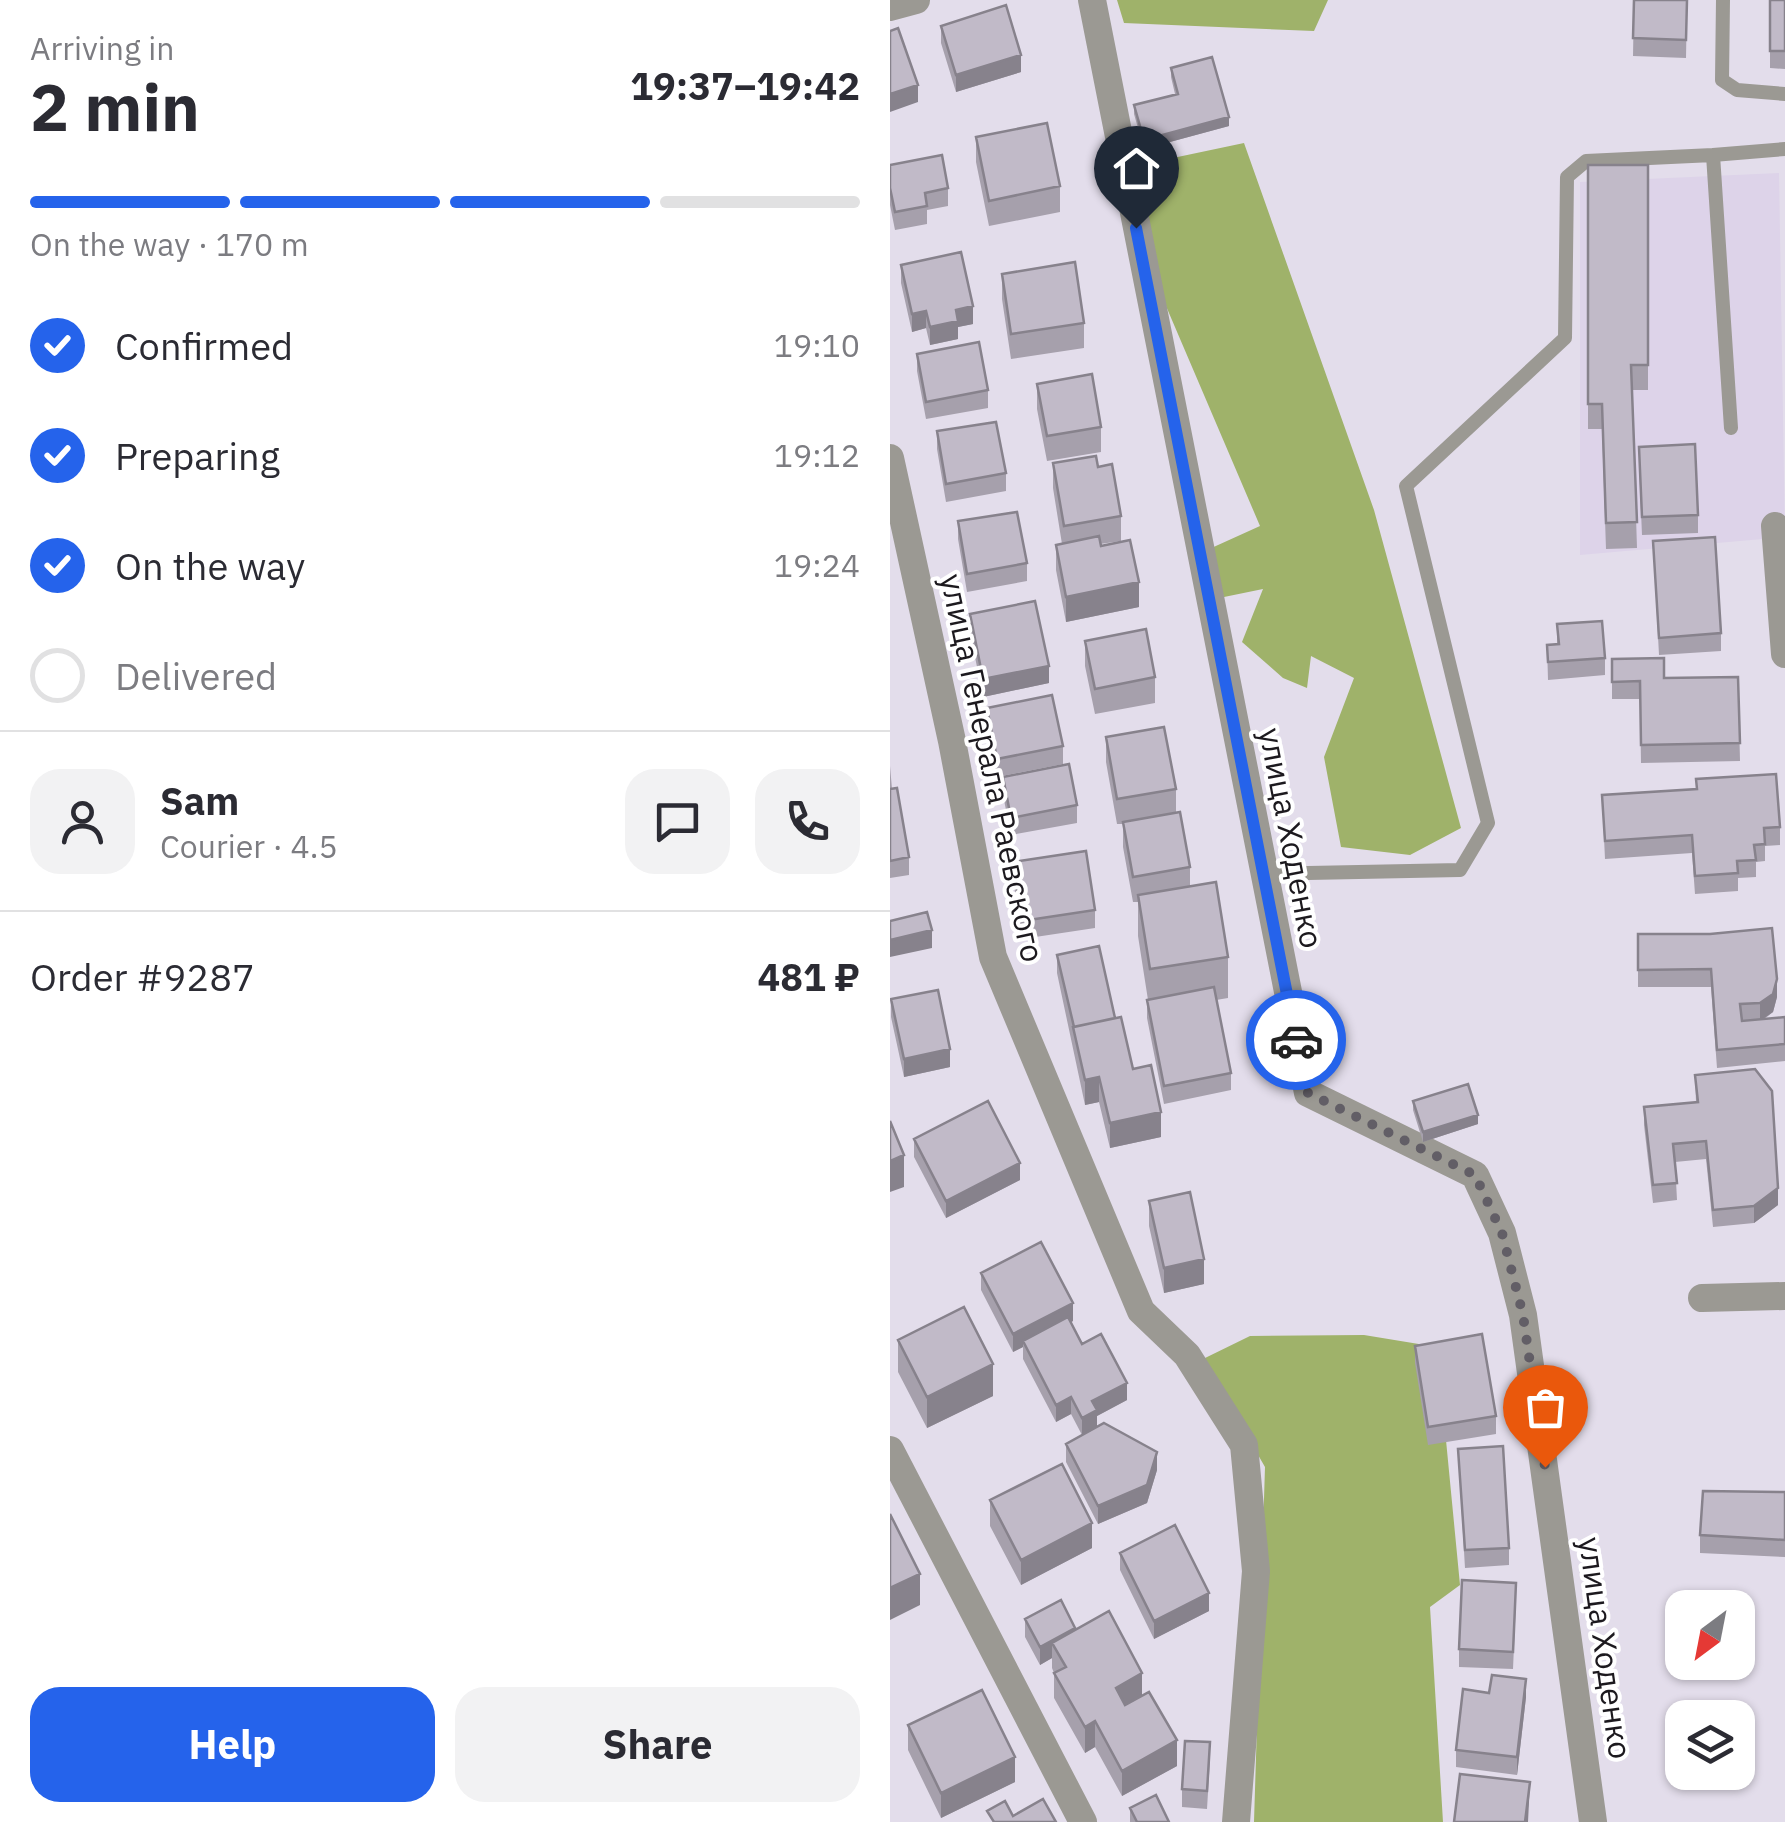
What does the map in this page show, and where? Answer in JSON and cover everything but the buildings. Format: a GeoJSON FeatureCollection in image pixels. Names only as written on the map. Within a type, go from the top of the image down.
{"type":"FeatureCollection","features":[{"type":"Feature","properties":{"kind":"street"},"geometry":{"type":"LineString","coordinates":[[890,7],[916,0]]}},
{"type":"Feature","properties":{"kind":"street","name":"улица Ходенко"},"geometry":{"type":"LineString","coordinates":[[1092,0],[1308,1093],[1475,1175],[1502,1233],[1526,1334],[1593,1822]]}},
{"type":"Feature","properties":{"kind":"street","name":"улица Генерала Раевского"},"geometry":{"type":"LineString","coordinates":[[890,458],[952,741],[992,957],[1141,1311],[1186,1355],[1244,1445],[1256,1571],[1236,1822]]}},
{"type":"Feature","properties":{"kind":"street"},"geometry":{"type":"LineString","coordinates":[[1775,526],[1785,654]]}},
{"type":"Feature","properties":{"kind":"street"},"geometry":{"type":"LineString","coordinates":[[1702,1298],[1785,1296]]}},
{"type":"Feature","properties":{"kind":"street"},"geometry":{"type":"LineString","coordinates":[[890,1450],[1083,1822]]}},
{"type":"Feature","properties":{"kind":"lane"},"geometry":{"type":"LineString","coordinates":[[1723,0],[1722,80],[1738,90],[1785,94]]}},
{"type":"Feature","properties":{"kind":"lane"},"geometry":{"type":"LineString","coordinates":[[1262,874],[1460,870],[1488,823],[1406,486],[1566,338],[1566,177],[1586,161],[1785,149]]}},
{"type":"Feature","properties":{"kind":"lane"},"geometry":{"type":"LineString","coordinates":[[1713,156],[1731,428]]}},
{"type":"Feature","properties":{"kind":"shaded area"},"geometry":{"type":"Polygon","coordinates":[[[1779,173],[1785,537],[1580,555],[1580,182],[1779,173]]]}},
{"type":"Feature","properties":{"kind":"green space"},"geometry":{"type":"Polygon","coordinates":[[[1117,0],[1328,0],[1314,31],[1124,23],[1117,0]]]}},
{"type":"Feature","properties":{"kind":"green space"},"geometry":{"type":"Polygon","coordinates":[[[1244,143],[1374,510],[1461,828],[1410,855],[1341,847],[1324,757],[1354,678],[1311,656],[1307,688],[1283,678],[1242,642],[1263,589],[1224,597],[1207,550],[1260,526],[1157,285],[1135,166],[1244,143]]]}},
{"type":"Feature","properties":{"kind":"green space"},"geometry":{"type":"Polygon","coordinates":[[[1364,1335],[1437,1347],[1460,1585],[1430,1607],[1443,1822],[1254,1822],[1265,1467],[1203,1359],[1250,1336],[1364,1335]]]}},
{"type":"Feature","properties":{"kind":"way so far"},"geometry":{"type":"LineString","coordinates":[[1296,1040],[1308,1093],[1475,1175],[1502,1233],[1523,1315],[1545,1467]]}},
{"type":"Feature","properties":{"kind":"route"},"geometry":{"type":"LineString","coordinates":[[1136,228],[1296,1040]]}}]}
